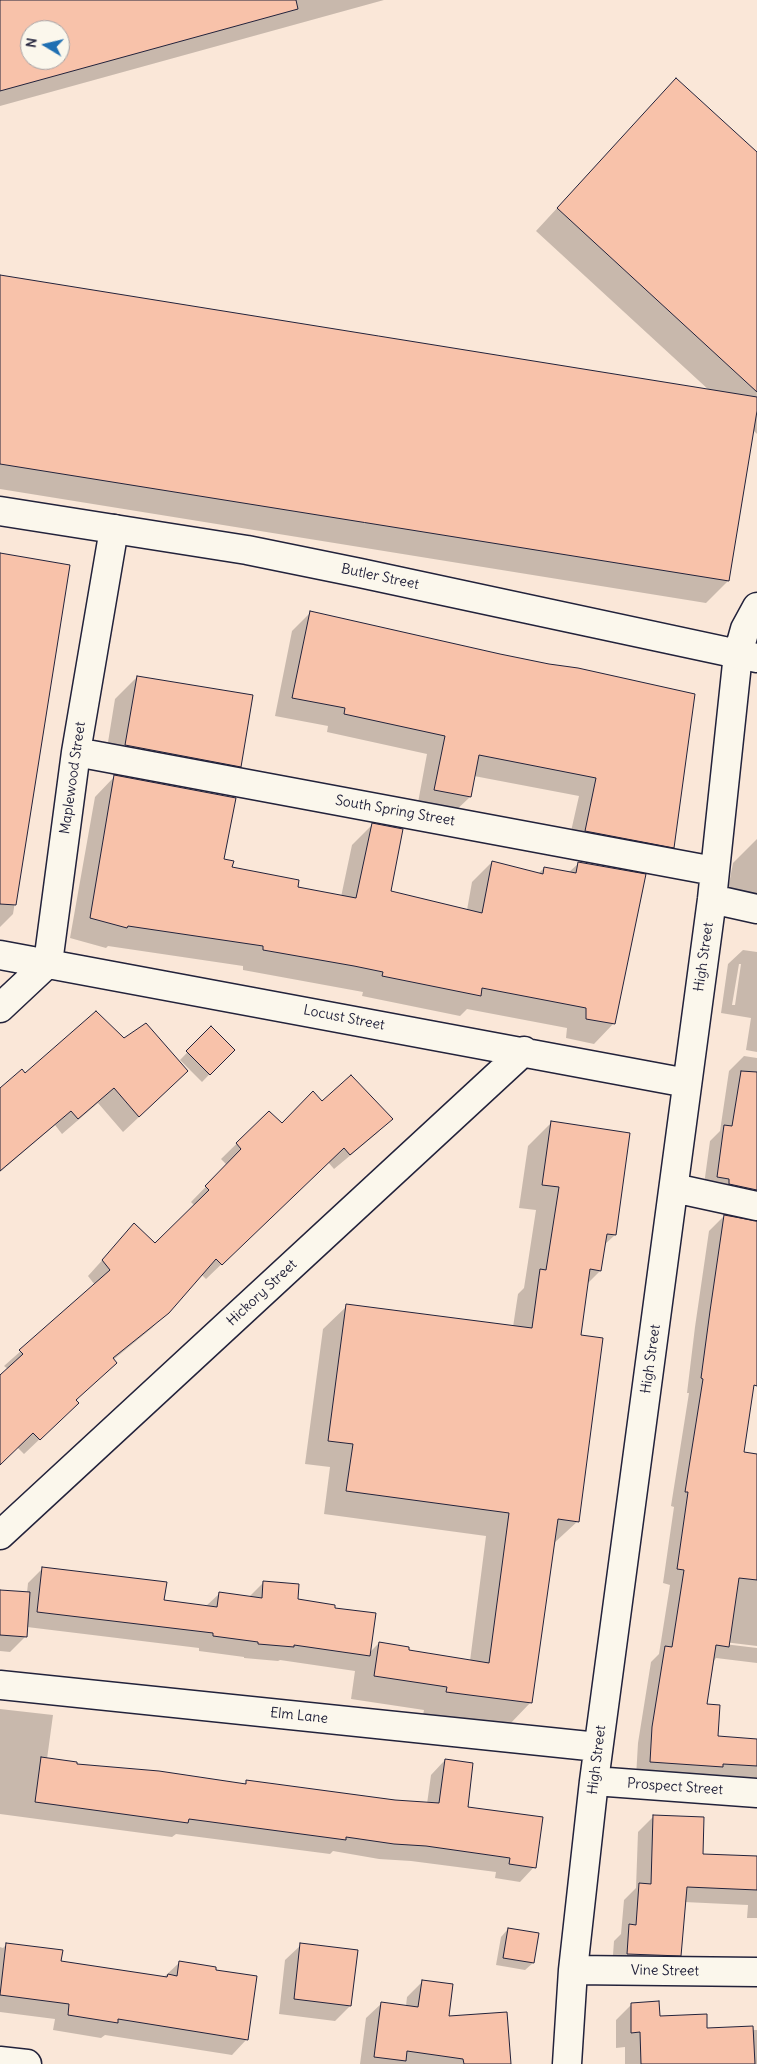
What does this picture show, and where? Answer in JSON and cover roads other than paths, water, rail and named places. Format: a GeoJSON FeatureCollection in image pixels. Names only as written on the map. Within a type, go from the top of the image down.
{"type":"FeatureCollection","features":[{"type":"Feature","properties":{"kind":"street","name":"Butler Street"},"geometry":{"type":"LineString","coordinates":[[0,511],[246,550],[747,656]]}},
{"type":"Feature","properties":{"kind":"street","name":"Maplewood Street"},"geometry":{"type":"LineString","coordinates":[[48,963],[76,752],[114,529]]}},
{"type":"Feature","properties":{"kind":"street","name":"High Street"},"geometry":{"type":"LineString","coordinates":[[567,2064],[573,1970],[598,1747],[674,1188],[712,899],[714,871],[747,656],[745,630],[757,606]]}},
{"type":"Feature","properties":{"kind":"street","name":"South Spring Street"},"geometry":{"type":"LineString","coordinates":[[76,752],[714,871]]}},
{"type":"Feature","properties":{"kind":"street"},"geometry":{"type":"LineString","coordinates":[[712,899],[757,909]]}},
{"type":"Feature","properties":{"kind":"street","name":"Locust Street"},"geometry":{"type":"LineString","coordinates":[[0,955],[687,1083]]}},
{"type":"Feature","properties":{"kind":"street"},"geometry":{"type":"LineString","coordinates":[[0,1008],[48,963]]}},
{"type":"Feature","properties":{"kind":"street","name":"Hickory Street"},"geometry":{"type":"LineString","coordinates":[[0,1535],[524,1052]]}},
{"type":"Feature","properties":{"kind":"street"},"geometry":{"type":"LineString","coordinates":[[674,1188],[757,1206]]}},
{"type":"Feature","properties":{"kind":"street","name":"Elm Lane"},"geometry":{"type":"LineString","coordinates":[[0,1685],[598,1747]]}},
{"type":"Feature","properties":{"kind":"street","name":"Prospect Street"},"geometry":{"type":"LineString","coordinates":[[594,1780],[757,1792]]}},
{"type":"Feature","properties":{"kind":"street","name":"Vine Street"},"geometry":{"type":"LineString","coordinates":[[573,1970],[757,1972]]}},
{"type":"Feature","properties":{"kind":"street"},"geometry":{"type":"LineString","coordinates":[[0,2061],[27,2064]]}}]}
